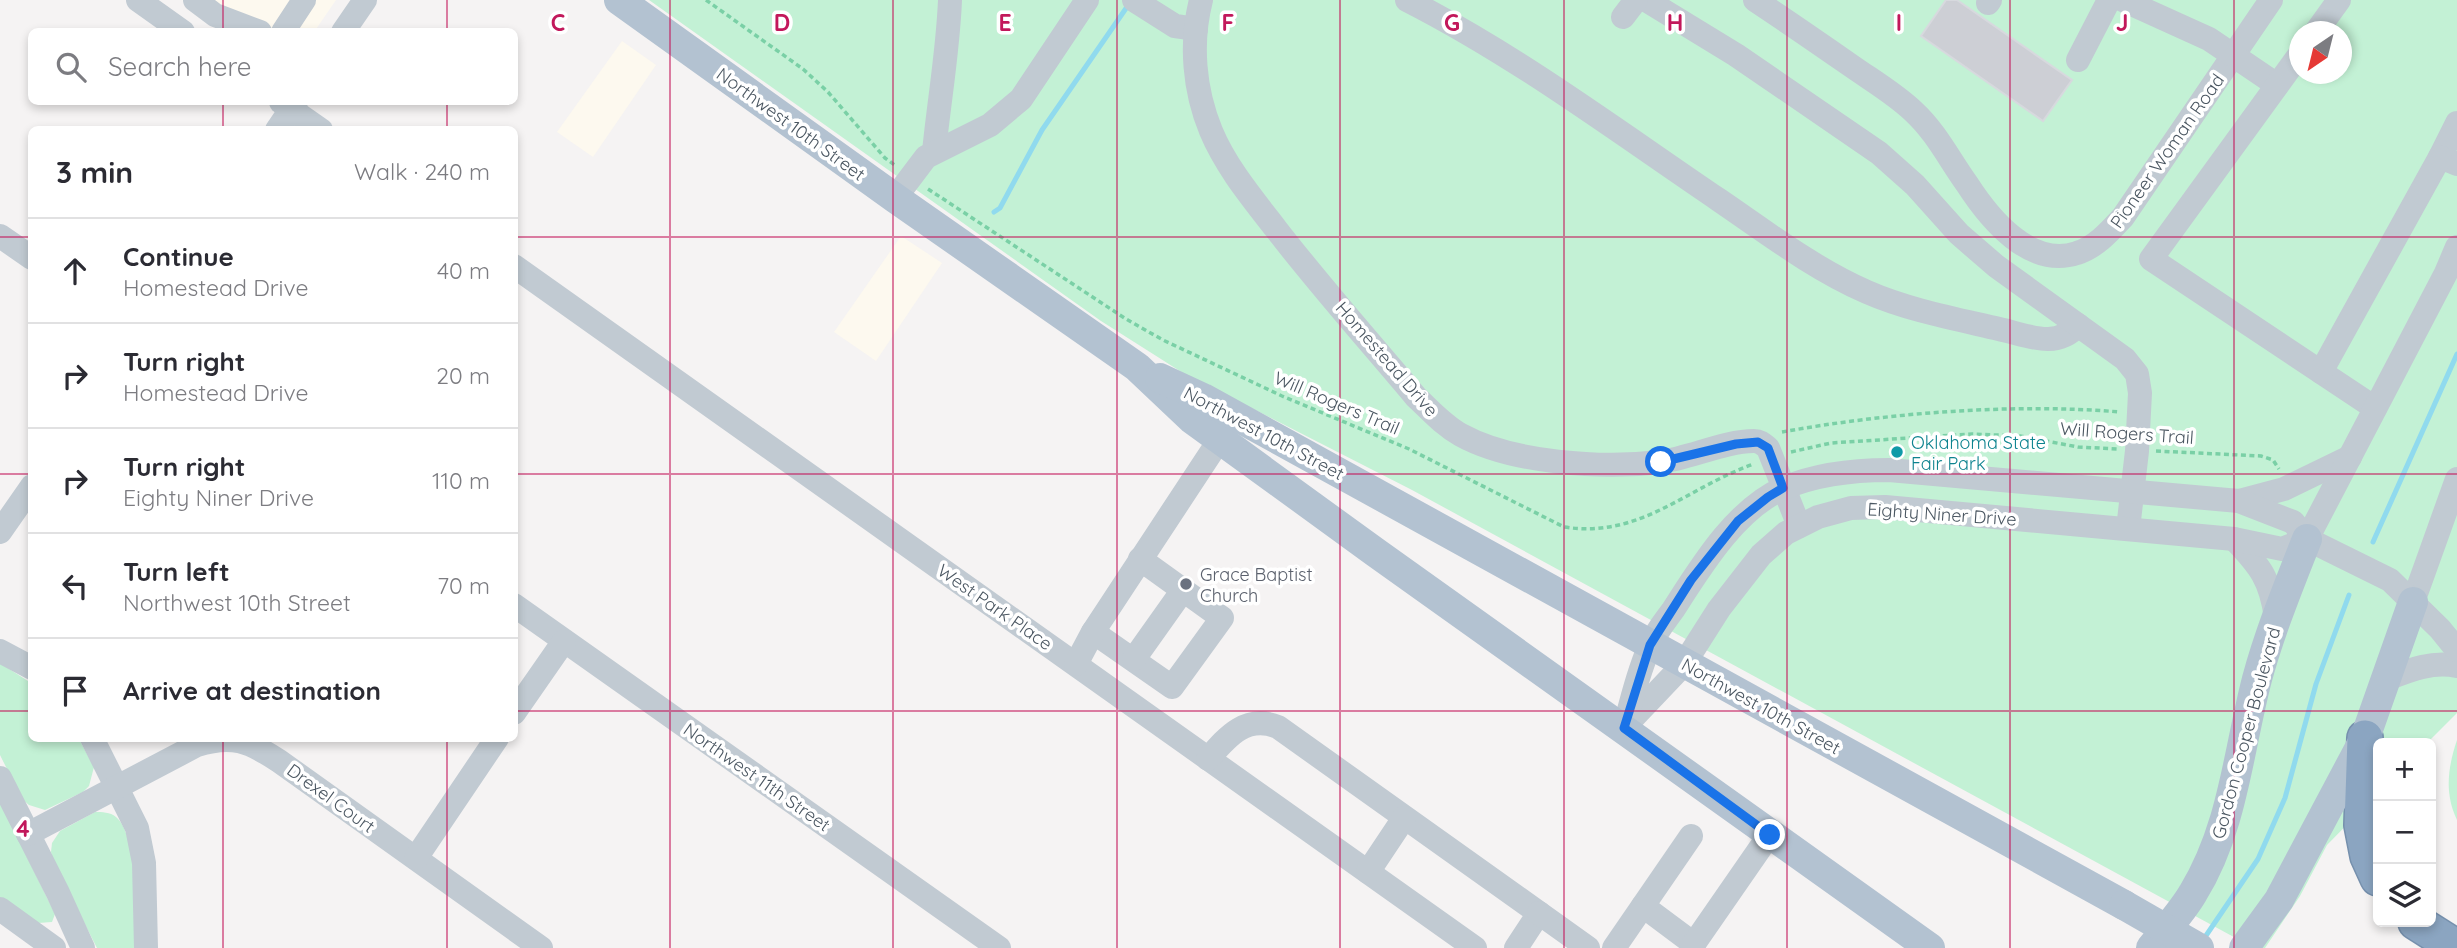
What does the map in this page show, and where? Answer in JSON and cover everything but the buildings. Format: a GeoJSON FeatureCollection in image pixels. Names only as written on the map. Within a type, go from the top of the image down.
{"type":"FeatureCollection","features":[{"type":"Feature","properties":{"kind":"highway"},"geometry":{"type":"LineString","coordinates":[[2365,738],[2362,825],[2373,867]]}},
{"type":"Feature","properties":{"kind":"highway"},"geometry":{"type":"LineString","coordinates":[[2424,927],[2457,948]]}},
{"type":"Feature","properties":{"kind":"main road","name":"Northwest 10th Street"},"geometry":{"type":"LineString","coordinates":[[619,0],[1137,367],[1192,419],[1930,948]]}},
{"type":"Feature","properties":{"kind":"main road","name":"Northwest 10th Street"},"geometry":{"type":"LineString","coordinates":[[1137,367],[1203,398],[2199,948]]}},
{"type":"Feature","properties":{"kind":"main road","name":"Gordon Cooper Boulevard"},"geometry":{"type":"LineString","coordinates":[[2151,948],[2193,894],[2217,844],[2230,807],[2257,680],[2276,618],[2307,539]]}},
{"type":"Feature","properties":{"kind":"main road"},"geometry":{"type":"LineString","coordinates":[[2244,948],[2279,900],[2365,738],[2413,602]]}},
{"type":"Feature","properties":{"kind":"street"},"geometry":{"type":"LineString","coordinates":[[138,0],[177,28]]}},
{"type":"Feature","properties":{"kind":"street"},"geometry":{"type":"LineString","coordinates":[[195,0],[215,15],[249,28]]}},
{"type":"Feature","properties":{"kind":"street"},"geometry":{"type":"LineString","coordinates":[[286,28],[304,0]]}},
{"type":"Feature","properties":{"kind":"street"},"geometry":{"type":"LineString","coordinates":[[347,28],[365,0]]}},
{"type":"Feature","properties":{"kind":"street"},"geometry":{"type":"LineString","coordinates":[[934,152],[950,0]]}},
{"type":"Feature","properties":{"kind":"street"},"geometry":{"type":"LineString","coordinates":[[895,198],[919,164],[934,152],[990,125],[1007,113],[1034,82],[1087,0]]}},
{"type":"Feature","properties":{"kind":"street"},"geometry":{"type":"LineString","coordinates":[[1134,0],[1175,26],[1196,29]]}},
{"type":"Feature","properties":{"kind":"street","name":"Homestead Drive"},"geometry":{"type":"LineString","coordinates":[[1201,0],[1196,29],[1196,63],[1201,100],[1210,129],[1228,164],[1303,263],[1416,397],[1448,427],[1478,443],[1512,453],[1548,460],[1596,464],[1661,462],[1752,441],[1763,444]]}},
{"type":"Feature","properties":{"kind":"street"},"geometry":{"type":"LineString","coordinates":[[1407,0],[1531,73],[1784,243],[1838,277],[1868,292],[1985,326],[2046,339],[2059,339],[2069,335],[2078,325]]}},
{"type":"Feature","properties":{"kind":"street"},"geometry":{"type":"LineString","coordinates":[[1646,0],[1759,70],[1879,153],[1915,185],[1977,250],[2125,359],[2137,374],[2140,393],[2137,451],[2128,529]]}},
{"type":"Feature","properties":{"kind":"street","name":"Pioneer Woman Road"},"geometry":{"type":"LineString","coordinates":[[1755,0],[1911,108],[1935,136],[1968,186],[2002,228],[2027,246],[2049,254],[2077,253],[2111,231],[2140,195],[2271,0]]}},
{"type":"Feature","properties":{"kind":"street"},"geometry":{"type":"LineString","coordinates":[[2078,60],[2109,0]]}},
{"type":"Feature","properties":{"kind":"street"},"geometry":{"type":"LineString","coordinates":[[2123,0],[2209,39],[2277,85]]}},
{"type":"Feature","properties":{"kind":"street"},"geometry":{"type":"LineString","coordinates":[[2324,21],[2339,0]]}},
{"type":"Feature","properties":{"kind":"street"},"geometry":{"type":"LineString","coordinates":[[2289,69],[2151,259],[2375,408]]}},
{"type":"Feature","properties":{"kind":"street"},"geometry":{"type":"LineString","coordinates":[[279,126],[290,105]]}},
{"type":"Feature","properties":{"kind":"street"},"geometry":{"type":"LineString","coordinates":[[291,105],[316,126]]}},
{"type":"Feature","properties":{"kind":"street"},"geometry":{"type":"LineString","coordinates":[[2321,372],[2449,161],[2457,123]]}},
{"type":"Feature","properties":{"kind":"street"},"geometry":{"type":"LineString","coordinates":[[0,236],[28,255]]}},
{"type":"Feature","properties":{"kind":"street","name":"Gordon Cooper Boulevard"},"geometry":{"type":"LineString","coordinates":[[2307,539],[2457,247]]}},
{"type":"Feature","properties":{"kind":"street","name":"West Park Place"},"geometry":{"type":"LineString","coordinates":[[518,270],[1475,948]]}},
{"type":"Feature","properties":{"kind":"street"},"geometry":{"type":"LineString","coordinates":[[1076,664],[1093,632],[1220,439]]}},
{"type":"Feature","properties":{"kind":"street"},"geometry":{"type":"LineString","coordinates":[[1763,444],[1771,454],[1799,526]]}},
{"type":"Feature","properties":{"kind":"street"},"geometry":{"type":"LineString","coordinates":[[2239,501],[2284,489],[2350,457]]}},
{"type":"Feature","properties":{"kind":"street"},"geometry":{"type":"LineString","coordinates":[[1624,728],[1650,645],[1691,580],[1738,521],[1783,488],[1853,470],[1889,470],[2239,501],[2293,522],[2307,539],[2390,580],[2440,629],[2457,650]]}},
{"type":"Feature","properties":{"kind":"street"},"geometry":{"type":"LineString","coordinates":[[2413,602],[2457,479]]}},
{"type":"Feature","properties":{"kind":"street"},"geometry":{"type":"LineString","coordinates":[[0,533],[28,492]]}},
{"type":"Feature","properties":{"kind":"street","name":"Eighty Niner Drive"},"geometry":{"type":"LineString","coordinates":[[1624,728],[1684,664],[1726,600],[1761,555],[1786,533],[1818,517],[1852,508],[1885,507],[2234,539],[2282,549],[2307,539]]}},
{"type":"Feature","properties":{"kind":"street"},"geometry":{"type":"LineString","coordinates":[[2234,539],[2265,576],[2270,586],[2276,618]]}},
{"type":"Feature","properties":{"kind":"street"},"geometry":{"type":"LineString","coordinates":[[1093,632],[1172,687],[1222,618],[1140,559]]}},
{"type":"Feature","properties":{"kind":"street"},"geometry":{"type":"LineString","coordinates":[[1134,659],[1183,590]]}},
{"type":"Feature","properties":{"kind":"street","name":"Northwest 11th Street"},"geometry":{"type":"LineString","coordinates":[[518,608],[999,948]]}},
{"type":"Feature","properties":{"kind":"street"},"geometry":{"type":"LineString","coordinates":[[518,707],[564,641]]}},
{"type":"Feature","properties":{"kind":"street"},"geometry":{"type":"LineString","coordinates":[[0,650],[28,666]]}},
{"type":"Feature","properties":{"kind":"street"},"geometry":{"type":"LineString","coordinates":[[2387,679],[2430,665],[2443,663],[2457,666]]}},
{"type":"Feature","properties":{"kind":"street"},"geometry":{"type":"LineString","coordinates":[[1208,759],[1226,738],[1240,727],[1269,723],[1294,738],[1588,948]]}},
{"type":"Feature","properties":{"kind":"street"},"geometry":{"type":"LineString","coordinates":[[94,742],[137,828],[144,863],[146,948]]}},
{"type":"Feature","properties":{"kind":"street","name":"Drexel Court"},"geometry":{"type":"LineString","coordinates":[[28,834],[197,745],[210,742]]}},
{"type":"Feature","properties":{"kind":"street","name":"Drexel Court"},"geometry":{"type":"LineString","coordinates":[[244,742],[279,761],[541,948]]}},
{"type":"Feature","properties":{"kind":"street"},"geometry":{"type":"LineString","coordinates":[[415,858],[494,742]]}},
{"type":"Feature","properties":{"kind":"street"},"geometry":{"type":"LineString","coordinates":[[0,778],[83,948]]}},
{"type":"Feature","properties":{"kind":"street"},"geometry":{"type":"LineString","coordinates":[[1368,872],[1404,818]]}},
{"type":"Feature","properties":{"kind":"street"},"geometry":{"type":"LineString","coordinates":[[1643,906],[1692,946],[1770,835]]}},
{"type":"Feature","properties":{"kind":"street"},"geometry":{"type":"LineString","coordinates":[[1614,948],[1691,836]]}},
{"type":"Feature","properties":{"kind":"street"},"geometry":{"type":"LineString","coordinates":[[0,909],[54,948]]}},
{"type":"Feature","properties":{"kind":"street"},"geometry":{"type":"LineString","coordinates":[[1516,948],[1539,913]]}},
{"type":"Feature","properties":{"kind":"path"},"geometry":{"type":"LineString","coordinates":[[706,0],[803,69],[828,92],[885,158]]}},
{"type":"Feature","properties":{"kind":"path","name":"Will Rogers Trail"},"geometry":{"type":"LineString","coordinates":[[933,192],[1126,319],[1163,340],[1282,396],[1409,449],[1564,527],[1586,530],[1635,522],[1750,465]]}},
{"type":"Feature","properties":{"kind":"path"},"geometry":{"type":"LineString","coordinates":[[1763,444],[1774,434],[1836,422],[1931,414],[2029,409],[2139,413]]}},
{"type":"Feature","properties":{"kind":"path","name":"Will Rogers Trail"},"geometry":{"type":"LineString","coordinates":[[1798,449],[1831,443],[1972,434],[2020,436],[2078,447],[2261,456],[2273,460],[2281,472]]}},
{"type":"Feature","properties":{"kind":"shaded area"},"geometry":{"type":"Polygon","coordinates":[[[182,0],[336,0],[317,28],[222,28],[182,0]]]}},
{"type":"Feature","properties":{"kind":"shaded area"},"geometry":{"type":"Polygon","coordinates":[[[622,41],[656,65],[593,157],[557,132],[622,41]]]}},
{"type":"Feature","properties":{"kind":"shaded area"},"geometry":{"type":"Polygon","coordinates":[[[901,236],[942,263],[876,361],[834,332],[901,236]]]}},
{"type":"Feature","properties":{"kind":"green space","name":"Oklahoma State Fair Park"},"geometry":{"type":"Polygon","coordinates":[[[649,0],[2457,0],[2457,713],[2432,738],[2373,738],[2373,798],[2327,845],[2300,896],[2265,948],[2254,948],[1412,490],[1183,373],[1101,321],[649,0]]]}},
{"type":"Feature","properties":{"kind":"green space"},"geometry":{"type":"Polygon","coordinates":[[[0,663],[28,681],[28,742],[81,742],[94,767],[89,786],[83,792],[45,810],[29,805],[22,799],[0,755],[0,663]]]}},
{"type":"Feature","properties":{"kind":"green space"},"geometry":{"type":"Polygon","coordinates":[[[2457,740],[2457,820],[2450,800],[2449,780],[2457,740]]]}},
{"type":"Feature","properties":{"kind":"green space"},"geometry":{"type":"Polygon","coordinates":[[[0,802],[55,914],[52,922],[38,923],[0,897],[0,802]]]}},
{"type":"Feature","properties":{"kind":"green space"},"geometry":{"type":"Polygon","coordinates":[[[95,812],[109,813],[116,817],[129,842],[134,879],[135,948],[97,948],[53,861],[52,843],[60,831],[95,812]]]}},
{"type":"Feature","properties":{"kind":"waterway"},"geometry":{"type":"LineString","coordinates":[[994,212],[1000,208],[1042,130],[1129,4]]}},
{"type":"Feature","properties":{"kind":"waterway"},"geometry":{"type":"LineString","coordinates":[[2373,542],[2457,354]]}},
{"type":"Feature","properties":{"kind":"waterway"},"geometry":{"type":"LineString","coordinates":[[2203,940],[2258,859],[2285,798],[2316,684],[2349,595]]}},
{"type":"Feature","properties":{"kind":"place","name":"Oklahoma State Fair Park"},"geometry":{"type":"Point","coordinates":[1897,452]}},
{"type":"Feature","properties":{"kind":"place","name":"Grace Baptist Church"},"geometry":{"type":"Point","coordinates":[1186,584]}},
{"type":"Feature","properties":{"kind":"route"},"geometry":{"type":"LineString","coordinates":[[1661,462],[1736,444],[1758,442],[1768,448],[1783,488],[1738,521],[1691,580],[1650,645],[1624,728],[1770,835]]}}]}
